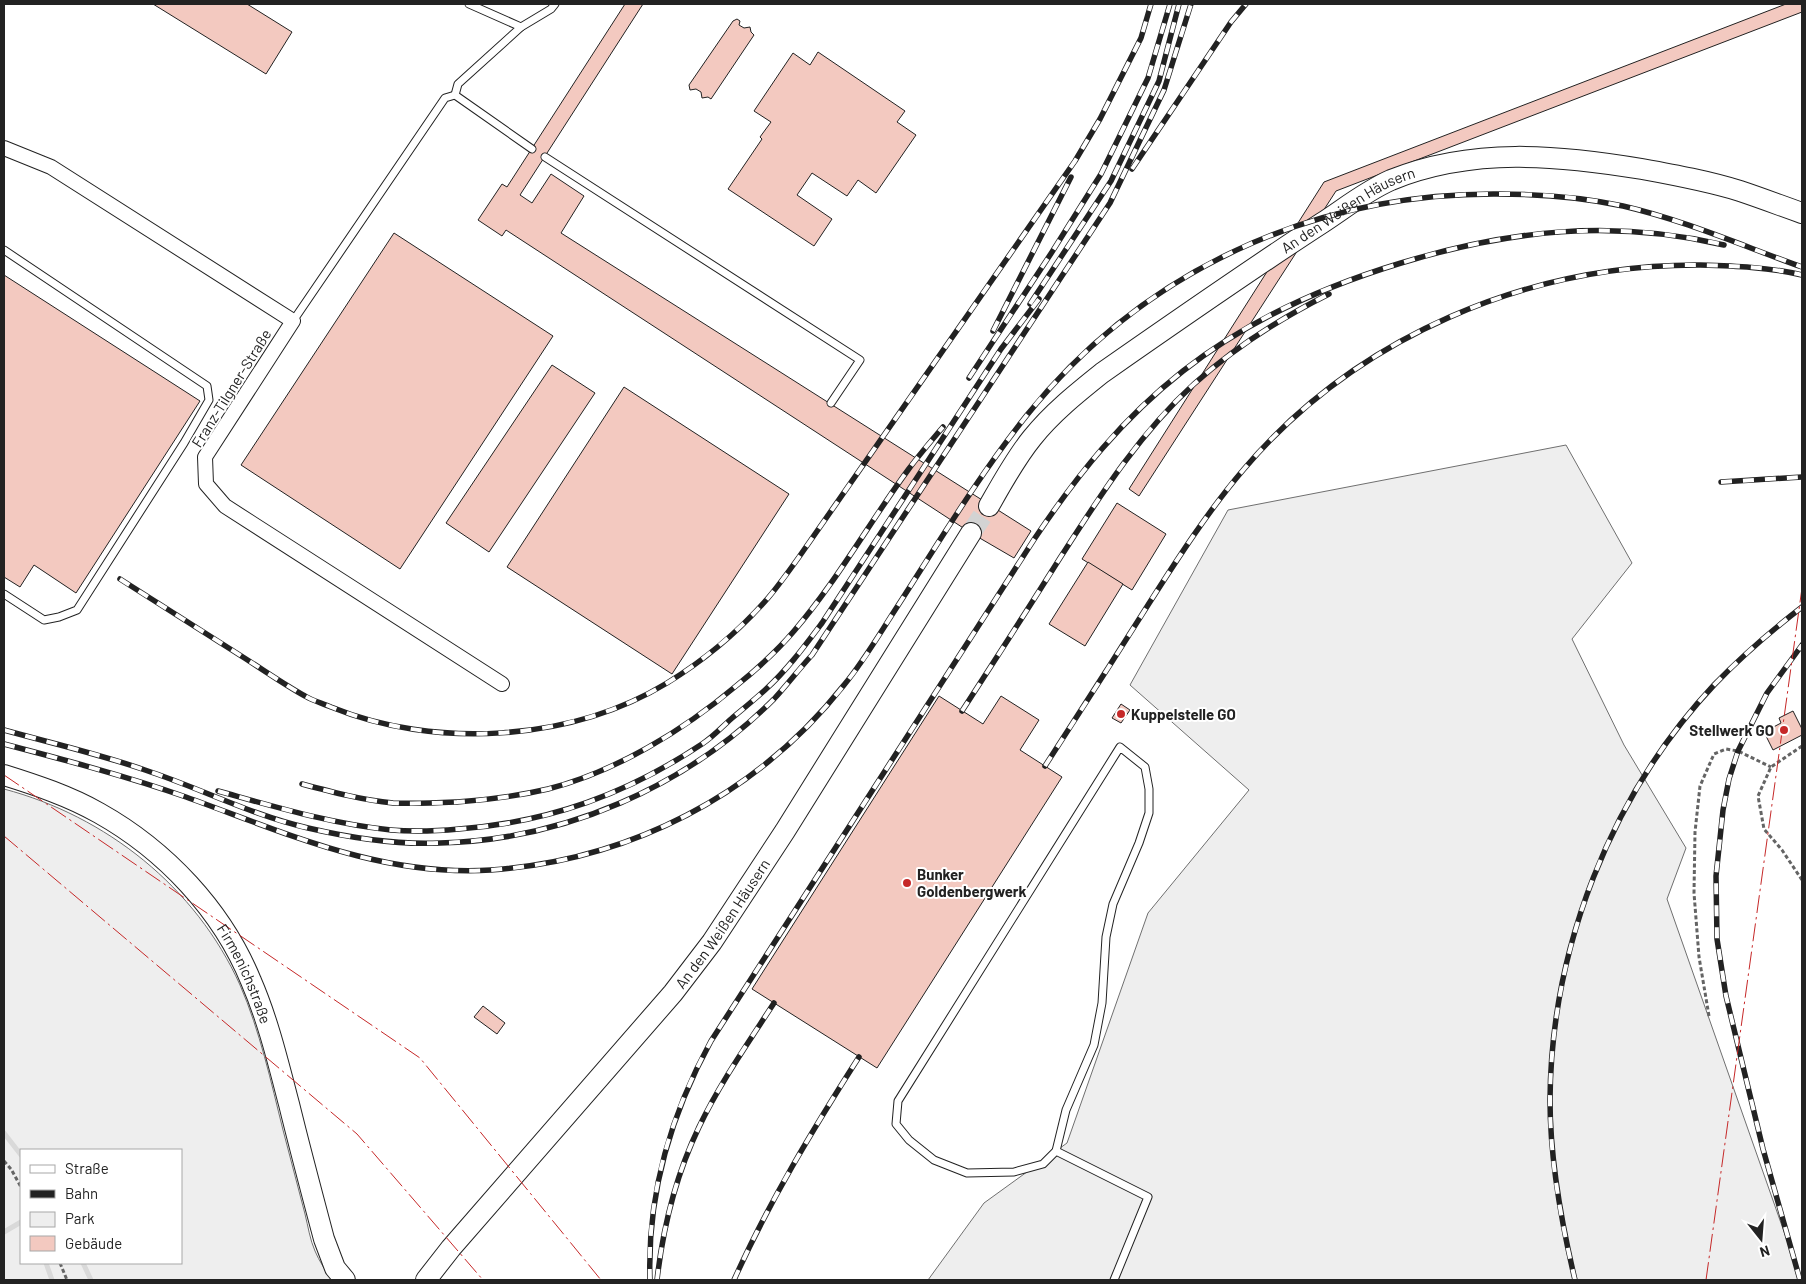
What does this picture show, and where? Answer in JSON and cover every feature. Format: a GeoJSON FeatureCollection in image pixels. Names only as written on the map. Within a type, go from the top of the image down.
{"type":"FeatureCollection","features":[{"type":"Feature","properties":{"kind":"street","name":"Franz-Tilgner-Straße"},"geometry":{"type":"LineString","coordinates":[[4,148],[51,167],[292,321],[205,457],[206,484],[225,506],[502,684]]}},
{"type":"Feature","properties":{"kind":"street","name":"An den Weißen Häusern"},"geometry":{"type":"LineString","coordinates":[[989,506],[1014,462],[1032,438],[1079,391],[1286,245],[1373,189],[1407,175],[1440,165],[1484,158],[1518,156],[1563,158],[1619,165],[1703,181],[1739,191],[1802,213]]}},
{"type":"Feature","properties":{"kind":"street","name":"An den Weißen Häusern"},"geometry":{"type":"LineString","coordinates":[[426,1280],[450,1248],[673,993],[712,942],[785,831],[972,533]]}},
{"type":"Feature","properties":{"kind":"street","name":"Firmenichstraße"},"geometry":{"type":"LineString","coordinates":[[4,775],[64,796],[98,812],[120,826],[141,841],[182,878],[196,892],[222,926],[242,960],[258,998],[276,1054],[324,1239],[335,1268],[345,1280]]}},
{"type":"Feature","properties":{"kind":"lane"},"geometry":{"type":"LineString","coordinates":[[469,4],[521,27]]}},
{"type":"Feature","properties":{"kind":"lane"},"geometry":{"type":"LineString","coordinates":[[455,96],[458,84],[521,27],[551,9],[555,4]]}},
{"type":"Feature","properties":{"kind":"lane"},"geometry":{"type":"LineString","coordinates":[[292,321],[445,98],[455,96],[532,149]]}},
{"type":"Feature","properties":{"kind":"lane"},"geometry":{"type":"LineString","coordinates":[[545,157],[860,360],[831,402]]}},
{"type":"Feature","properties":{"kind":"lane"},"geometry":{"type":"LineString","coordinates":[[4,250],[207,386],[209,400],[184,443],[77,610],[44,620],[4,594]]}},
{"type":"Feature","properties":{"kind":"lane"},"geometry":{"type":"LineString","coordinates":[[1120,748],[1145,767],[1149,789],[1149,814],[1113,904],[1106,937],[1102,1003],[1094,1045],[1066,1110],[1056,1151],[1043,1164],[1014,1172],[967,1173],[934,1160],[909,1140],[896,1124],[898,1101],[1120,748]]}},
{"type":"Feature","properties":{"kind":"lane"},"geometry":{"type":"LineString","coordinates":[[1056,1151],[1148,1197],[1114,1280]]}},
{"type":"Feature","properties":{"kind":"path"},"geometry":{"type":"LineString","coordinates":[[1802,746],[1770,767],[1758,796],[1764,829],[1782,850],[1802,880]]}},
{"type":"Feature","properties":{"kind":"path"},"geometry":{"type":"LineString","coordinates":[[1710,1016],[1699,957],[1694,893],[1695,832],[1700,786],[1714,754],[1726,749],[1738,751],[1770,767]]}},
{"type":"Feature","properties":{"kind":"path"},"geometry":{"type":"LineString","coordinates":[[4,1161],[12,1170],[20,1185]]}},
{"type":"Feature","properties":{"kind":"path"},"geometry":{"type":"LineString","coordinates":[[60,1264],[67,1280]]}},
{"type":"Feature","properties":{"kind":"green space"},"geometry":{"type":"Polygon","coordinates":[[[1566,445],[1632,563],[1572,639],[1624,745],[1686,848],[1667,899],[1801,1280],[928,1280],[984,1203],[1067,1143],[1148,913],[1249,790],[1130,685],[1228,510],[1566,445]]]}},
{"type":"Feature","properties":{"kind":"green space"},"geometry":{"type":"Polygon","coordinates":[[[4,789],[42,801],[78,817],[112,837],[144,860],[173,887],[199,917],[221,950],[247,1002],[259,1038],[312,1242],[318,1258],[332,1280],[4,1280],[4,789]]]}},
{"type":"Feature","properties":{"kind":"building"},"geometry":{"type":"Polygon","coordinates":[[[153,4],[247,4],[292,32],[266,74],[153,4]]]}},
{"type":"Feature","properties":{"kind":"building"},"geometry":{"type":"Polygon","coordinates":[[[625,4],[643,4],[520,195],[532,203],[551,174],[584,196],[561,233],[1031,531],[1014,558],[971,533],[506,230],[502,236],[478,220],[502,184],[507,187],[625,4]]]}},
{"type":"Feature","properties":{"kind":"building"},"geometry":{"type":"Polygon","coordinates":[[[1786,4],[1802,4],[1802,12],[1336,191],[1139,496],[1129,489],[1324,182],[1786,4]]]}},
{"type":"Feature","properties":{"kind":"building"},"geometry":{"type":"Polygon","coordinates":[[[737,19],[740,21],[739,25],[744,28],[750,27],[754,35],[711,99],[708,97],[702,98],[701,92],[696,89],[690,90],[689,85],[733,21],[737,19]]]}},
{"type":"Feature","properties":{"kind":"building"},"geometry":{"type":"Polygon","coordinates":[[[818,52],[905,111],[897,122],[916,135],[876,193],[858,180],[847,196],[812,173],[797,195],[832,219],[814,246],[728,189],[762,139],[760,137],[771,122],[754,111],[793,53],[810,65],[818,52]]]}},
{"type":"Feature","properties":{"kind":"building"},"geometry":{"type":"Polygon","coordinates":[[[394,233],[553,336],[400,569],[241,465],[394,233]]]}},
{"type":"Feature","properties":{"kind":"building"},"geometry":{"type":"Polygon","coordinates":[[[4,275],[200,401],[76,593],[34,565],[20,587],[4,577],[4,275]]]}},
{"type":"Feature","properties":{"kind":"building"},"geometry":{"type":"Polygon","coordinates":[[[552,365],[595,393],[489,552],[446,523],[552,365]]]}},
{"type":"Feature","properties":{"kind":"building"},"geometry":{"type":"Polygon","coordinates":[[[624,387],[789,494],[672,674],[507,567],[624,387]]]}},
{"type":"Feature","properties":{"kind":"building"},"geometry":{"type":"Polygon","coordinates":[[[1117,503],[1166,534],[1132,590],[1082,559],[1117,503]]]}},
{"type":"Feature","properties":{"kind":"building"},"geometry":{"type":"Polygon","coordinates":[[[1088,562],[1123,584],[1085,646],[1049,624],[1088,562]]]}},
{"type":"Feature","properties":{"kind":"building","name":"Bunker Goldenbergwerk"},"geometry":{"type":"Polygon","coordinates":[[[939,696],[983,724],[1001,696],[1039,720],[1020,750],[1062,777],[877,1068],[752,989],[939,696]]]}},
{"type":"Feature","properties":{"kind":"building","name":"Kuppelstelle GO"},"geometry":{"type":"Polygon","coordinates":[[[1121,704],[1130,710],[1121,723],[1112,718],[1121,704]]]}},
{"type":"Feature","properties":{"kind":"building","name":"Stellwerk GO"},"geometry":{"type":"Polygon","coordinates":[[[1793,711],[1802,729],[1802,735],[1773,750],[1764,732],[1781,723],[1779,718],[1793,711]]]}},
{"type":"Feature","properties":{"kind":"building"},"geometry":{"type":"Polygon","coordinates":[[[483,1006],[505,1023],[497,1034],[474,1017],[483,1006]]]}},
{"type":"Feature","properties":{"kind":"waterway"},"geometry":{"type":"LineString","coordinates":[[4,1133],[20,1154]]}},
{"type":"Feature","properties":{"kind":"waterway"},"geometry":{"type":"LineString","coordinates":[[4,1232],[20,1223]]}},
{"type":"Feature","properties":{"kind":"waterway"},"geometry":{"type":"LineString","coordinates":[[46,1264],[52,1280]]}},
{"type":"Feature","properties":{"kind":"waterway"},"geometry":{"type":"LineString","coordinates":[[83,1264],[91,1280]]}},
{"type":"Feature","properties":{"kind":"tunnel"},"geometry":{"type":"LineString","coordinates":[[971,533],[989,506]]}},
{"type":"Feature","properties":{"kind":"railway"},"geometry":{"type":"LineString","coordinates":[[120,579],[308,698],[371,720],[413,729],[457,733],[501,733],[545,728],[588,718],[629,703],[667,683],[707,655],[745,622],[772,593],[799,557],[1075,161],[1100,119],[1141,38],[1151,4]]}},
{"type":"Feature","properties":{"kind":"railway"},"geometry":{"type":"LineString","coordinates":[[969,378],[1101,174],[1148,78],[1170,4]]}},
{"type":"Feature","properties":{"kind":"railway"},"geometry":{"type":"LineString","coordinates":[[1030,304],[1111,181],[1159,81],[1179,4]]}},
{"type":"Feature","properties":{"kind":"railway"},"geometry":{"type":"LineString","coordinates":[[4,730],[128,764],[287,823],[357,838],[406,843],[486,840],[532,832],[577,819],[620,803],[662,782],[702,758],[739,730],[774,699],[812,655],[1110,203],[1164,90],[1191,4]]}},
{"type":"Feature","properties":{"kind":"railway"},"geometry":{"type":"LineString","coordinates":[[1132,169],[1231,22],[1246,4]]}},
{"type":"Feature","properties":{"kind":"railway"},"geometry":{"type":"LineString","coordinates":[[993,331],[1071,177]]}},
{"type":"Feature","properties":{"kind":"railway"},"geometry":{"type":"LineString","coordinates":[[4,744],[141,782],[335,850],[411,867],[450,870],[491,870],[543,864],[593,852],[641,836],[687,815],[731,789],[772,759],[810,724],[844,685],[872,647],[976,485],[1027,415],[1073,364],[1124,320],[1178,282],[1236,250],[1298,226],[1362,208],[1429,197],[1497,194],[1592,200],[1623,206],[1691,226],[1802,267]]}},
{"type":"Feature","properties":{"kind":"railway"},"geometry":{"type":"LineString","coordinates":[[650,1280],[652,1217],[664,1156],[684,1098],[696,1069],[711,1041],[1035,538],[1102,448],[1140,408],[1183,371],[1233,336],[1314,294],[1401,263],[1482,243],[1561,232],[1642,232],[1724,245]]}},
{"type":"Feature","properties":{"kind":"railway"},"geometry":{"type":"LineString","coordinates":[[1045,766],[1182,552],[1231,485],[1289,422],[1338,381],[1392,346],[1450,317],[1510,294],[1572,278],[1636,268],[1700,265],[1739,266],[1802,275]]}},
{"type":"Feature","properties":{"kind":"railway"},"geometry":{"type":"LineString","coordinates":[[962,711],[1090,512],[1121,466],[1155,424],[1194,384],[1225,358],[1293,313],[1329,294]]}},
{"type":"Feature","properties":{"kind":"railway"},"geometry":{"type":"LineString","coordinates":[[218,791],[347,824],[400,831],[442,830],[525,820],[556,812],[616,791],[674,762],[714,735],[773,682],[802,649],[822,623],[1001,349],[1039,299]]}},
{"type":"Feature","properties":{"kind":"railway"},"geometry":{"type":"LineString","coordinates":[[302,784],[381,802],[433,803],[480,800],[548,789],[598,772],[648,748],[716,702],[774,653],[810,612],[908,470],[943,427]]}},
{"type":"Feature","properties":{"kind":"railway"},"geometry":{"type":"LineString","coordinates":[[1721,482],[1802,477]]}},
{"type":"Feature","properties":{"kind":"railway"},"geometry":{"type":"LineString","coordinates":[[1575,1280],[1557,1191],[1550,1123],[1550,1100],[1553,1043],[1561,987],[1575,932],[1593,878],[1617,825],[1645,775],[1677,729],[1724,675],[1756,644],[1802,607]]}},
{"type":"Feature","properties":{"kind":"railway"},"geometry":{"type":"LineString","coordinates":[[1800,1280],[1763,1149],[1726,996],[1717,939],[1716,876],[1723,810],[1729,779],[1738,751],[1767,693],[1802,645]]}},
{"type":"Feature","properties":{"kind":"railway"},"geometry":{"type":"LineString","coordinates":[[657,1280],[667,1221],[677,1183],[691,1145],[725,1079],[774,1003]]}},
{"type":"Feature","properties":{"kind":"railway"},"geometry":{"type":"LineString","coordinates":[[734,1280],[792,1166],[859,1057]]}},
{"type":"Feature","properties":{"kind":"power"},"geometry":{"type":"LineString","coordinates":[[1706,1280],[1802,588]]}},
{"type":"Feature","properties":{"kind":"power"},"geometry":{"type":"LineString","coordinates":[[4,775],[420,1058],[601,1280]]}},
{"type":"Feature","properties":{"kind":"power"},"geometry":{"type":"LineString","coordinates":[[4,836],[357,1134],[483,1280]]}},
{"type":"Feature","properties":{"kind":"place","name":"Kuppelstelle GO"},"geometry":{"type":"Point","coordinates":[1121,714]}},
{"type":"Feature","properties":{"kind":"place","name":"Stellwerk GO"},"geometry":{"type":"Point","coordinates":[1784,730]}},
{"type":"Feature","properties":{"kind":"place","name":"Bunker Goldenbergwerk"},"geometry":{"type":"Point","coordinates":[907,883]}}]}
